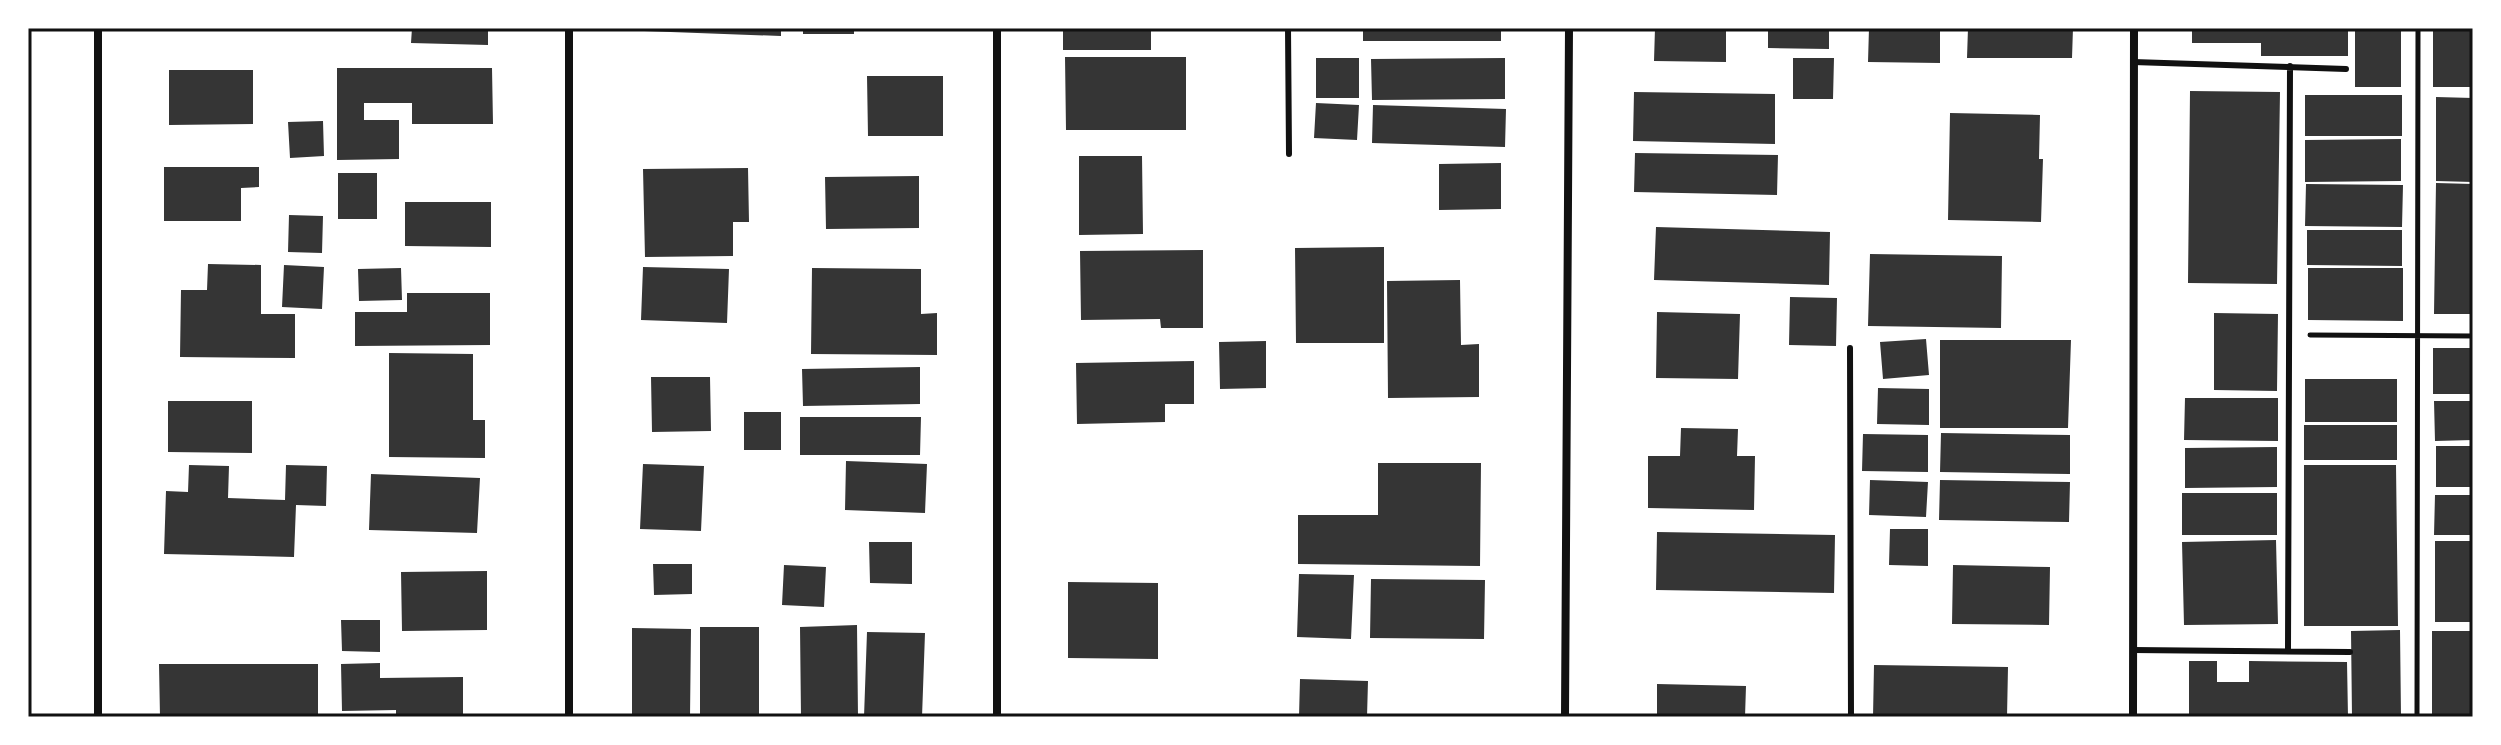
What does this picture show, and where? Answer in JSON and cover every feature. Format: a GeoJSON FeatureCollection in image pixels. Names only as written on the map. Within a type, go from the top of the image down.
{"type":"FeatureCollection","features":[{"type":"Feature","properties":{"kind":"street"},"geometry":{"type":"LineString","coordinates":[[98,28],[98,717]]}},
{"type":"Feature","properties":{"kind":"street"},"geometry":{"type":"LineString","coordinates":[[569,28],[569,717]]}},
{"type":"Feature","properties":{"kind":"street"},"geometry":{"type":"LineString","coordinates":[[997,28],[997,717]]}},
{"type":"Feature","properties":{"kind":"street"},"geometry":{"type":"LineString","coordinates":[[1565,717],[1569,28]]}},
{"type":"Feature","properties":{"kind":"street"},"geometry":{"type":"LineString","coordinates":[[2133,717],[2134,28]]}},
{"type":"Feature","properties":{"kind":"lane"},"geometry":{"type":"LineString","coordinates":[[1288,28],[1289,154]]}},
{"type":"Feature","properties":{"kind":"lane"},"geometry":{"type":"LineString","coordinates":[[2133,62],[2346,69]]}},
{"type":"Feature","properties":{"kind":"lane"},"geometry":{"type":"LineString","coordinates":[[2288,651],[2290,66]]}},
{"type":"Feature","properties":{"kind":"lane"},"geometry":{"type":"LineString","coordinates":[[1850,348],[1851,717]]}},
{"type":"Feature","properties":{"kind":"lane"},"geometry":{"type":"LineString","coordinates":[[2133,650],[2350,652]]}},
{"type":"Feature","properties":{"kind":"path"},"geometry":{"type":"LineString","coordinates":[[2417,717],[2418,28]]}},
{"type":"Feature","properties":{"kind":"path"},"geometry":{"type":"LineString","coordinates":[[2290,335],[2473,336]]}},
{"type":"Feature","properties":{"kind":"building"},"geometry":{"type":"Polygon","coordinates":[[[412,28],[488,28],[488,45],[411,43],[412,28]]]}},
{"type":"Feature","properties":{"kind":"building"},"geometry":{"type":"Polygon","coordinates":[[[645,28],[781,28],[781,36],[644,31],[645,28]]]}},
{"type":"Feature","properties":{"kind":"building"},"geometry":{"type":"Polygon","coordinates":[[[803,28],[854,28],[854,34],[803,34],[803,28]]]}},
{"type":"Feature","properties":{"kind":"building"},"geometry":{"type":"Polygon","coordinates":[[[1063,28],[1151,28],[1151,50],[1063,50],[1063,28]]]}},
{"type":"Feature","properties":{"kind":"building"},"geometry":{"type":"Polygon","coordinates":[[[1363,28],[1501,28],[1501,41],[1363,41],[1363,28]]]}},
{"type":"Feature","properties":{"kind":"building"},"geometry":{"type":"Polygon","coordinates":[[[1655,28],[1726,28],[1726,62],[1654,61],[1655,28]]]}},
{"type":"Feature","properties":{"kind":"building"},"geometry":{"type":"Polygon","coordinates":[[[1768,28],[1829,28],[1829,49],[1768,48],[1768,28]]]}},
{"type":"Feature","properties":{"kind":"building"},"geometry":{"type":"Polygon","coordinates":[[[1869,28],[1940,28],[1940,63],[1868,62],[1869,28]]]}},
{"type":"Feature","properties":{"kind":"building"},"geometry":{"type":"Polygon","coordinates":[[[1968,28],[2073,28],[2072,58],[1967,58],[1968,28]]]}},
{"type":"Feature","properties":{"kind":"building"},"geometry":{"type":"Polygon","coordinates":[[[2192,28],[2348,28],[2348,56],[2261,56],[2261,43],[2192,43],[2192,28]]]}},
{"type":"Feature","properties":{"kind":"building"},"geometry":{"type":"Polygon","coordinates":[[[2355,28],[2401,28],[2401,87],[2355,87],[2355,28]]]}},
{"type":"Feature","properties":{"kind":"building"},"geometry":{"type":"Polygon","coordinates":[[[2433,28],[2473,28],[2473,87],[2433,87],[2433,28]]]}},
{"type":"Feature","properties":{"kind":"building"},"geometry":{"type":"Polygon","coordinates":[[[1065,57],[1186,57],[1186,130],[1066,130],[1065,57]]]}},
{"type":"Feature","properties":{"kind":"building"},"geometry":{"type":"Polygon","coordinates":[[[1316,58],[1359,58],[1359,98],[1316,98],[1316,58]]]}},
{"type":"Feature","properties":{"kind":"building"},"geometry":{"type":"Polygon","coordinates":[[[1505,58],[1505,99],[1372,100],[1371,59],[1505,58]]]}},
{"type":"Feature","properties":{"kind":"building"},"geometry":{"type":"Polygon","coordinates":[[[1793,58],[1834,58],[1833,99],[1793,99],[1793,58]]]}},
{"type":"Feature","properties":{"kind":"building"},"geometry":{"type":"Polygon","coordinates":[[[337,68],[492,68],[493,124],[412,124],[412,103],[364,103],[364,120],[399,120],[399,159],[337,160],[337,68]]]}},
{"type":"Feature","properties":{"kind":"building"},"geometry":{"type":"Polygon","coordinates":[[[169,70],[253,70],[253,124],[169,125],[169,70]]]}},
{"type":"Feature","properties":{"kind":"building"},"geometry":{"type":"Polygon","coordinates":[[[867,76],[943,76],[943,136],[868,136],[867,76]]]}},
{"type":"Feature","properties":{"kind":"building"},"geometry":{"type":"Polygon","coordinates":[[[2190,91],[2280,92],[2277,284],[2188,283],[2190,91]]]}},
{"type":"Feature","properties":{"kind":"building"},"geometry":{"type":"Polygon","coordinates":[[[1634,92],[1775,94],[1775,144],[1633,141],[1634,92]]]}},
{"type":"Feature","properties":{"kind":"building"},"geometry":{"type":"Polygon","coordinates":[[[2305,95],[2402,95],[2402,136],[2305,136],[2305,95]]]}},
{"type":"Feature","properties":{"kind":"building"},"geometry":{"type":"Polygon","coordinates":[[[2436,97],[2473,98],[2473,182],[2436,181],[2436,97]]]}},
{"type":"Feature","properties":{"kind":"building"},"geometry":{"type":"Polygon","coordinates":[[[1316,103],[1359,105],[1357,140],[1314,138],[1316,103]]]}},
{"type":"Feature","properties":{"kind":"building"},"geometry":{"type":"Polygon","coordinates":[[[1373,105],[1506,109],[1505,147],[1372,143],[1373,105]]]}},
{"type":"Feature","properties":{"kind":"building"},"geometry":{"type":"Polygon","coordinates":[[[1950,113],[2040,115],[2039,159],[2043,159],[2041,222],[1948,220],[1950,113]]]}},
{"type":"Feature","properties":{"kind":"building"},"geometry":{"type":"Polygon","coordinates":[[[323,121],[324,156],[290,158],[288,122],[323,121]]]}},
{"type":"Feature","properties":{"kind":"building"},"geometry":{"type":"Polygon","coordinates":[[[2401,139],[2401,181],[2305,182],[2305,140],[2401,139]]]}},
{"type":"Feature","properties":{"kind":"building"},"geometry":{"type":"Polygon","coordinates":[[[1635,153],[1778,155],[1777,195],[1634,192],[1635,153]]]}},
{"type":"Feature","properties":{"kind":"building"},"geometry":{"type":"Polygon","coordinates":[[[1079,156],[1142,156],[1143,234],[1079,235],[1079,156]]]}},
{"type":"Feature","properties":{"kind":"building"},"geometry":{"type":"Polygon","coordinates":[[[1501,163],[1501,209],[1439,210],[1439,164],[1501,163]]]}},
{"type":"Feature","properties":{"kind":"building"},"geometry":{"type":"Polygon","coordinates":[[[164,167],[259,167],[259,187],[241,188],[241,221],[164,221],[164,167]]]}},
{"type":"Feature","properties":{"kind":"building"},"geometry":{"type":"Polygon","coordinates":[[[748,168],[749,222],[733,222],[733,256],[645,257],[643,169],[748,168]]]}},
{"type":"Feature","properties":{"kind":"building"},"geometry":{"type":"Polygon","coordinates":[[[338,173],[377,173],[377,219],[338,219],[338,173]]]}},
{"type":"Feature","properties":{"kind":"building"},"geometry":{"type":"Polygon","coordinates":[[[919,176],[919,228],[826,229],[825,177],[919,176]]]}},
{"type":"Feature","properties":{"kind":"building"},"geometry":{"type":"Polygon","coordinates":[[[2436,183],[2473,184],[2473,314],[2434,314],[2436,183]]]}},
{"type":"Feature","properties":{"kind":"building"},"geometry":{"type":"Polygon","coordinates":[[[2306,184],[2403,185],[2402,227],[2305,226],[2306,184]]]}},
{"type":"Feature","properties":{"kind":"building"},"geometry":{"type":"Polygon","coordinates":[[[405,202],[491,202],[491,247],[405,246],[405,202]]]}},
{"type":"Feature","properties":{"kind":"building"},"geometry":{"type":"Polygon","coordinates":[[[289,215],[323,216],[322,253],[288,252],[289,215]]]}},
{"type":"Feature","properties":{"kind":"building"},"geometry":{"type":"Polygon","coordinates":[[[1656,227],[1830,232],[1829,285],[1654,280],[1656,227]]]}},
{"type":"Feature","properties":{"kind":"building"},"geometry":{"type":"Polygon","coordinates":[[[2307,230],[2402,230],[2402,266],[2307,265],[2307,230]]]}},
{"type":"Feature","properties":{"kind":"building"},"geometry":{"type":"Polygon","coordinates":[[[1384,247],[1384,343],[1296,343],[1295,248],[1384,247]]]}},
{"type":"Feature","properties":{"kind":"building"},"geometry":{"type":"Polygon","coordinates":[[[1203,250],[1203,328],[1161,328],[1160,319],[1081,320],[1080,251],[1203,250]]]}},
{"type":"Feature","properties":{"kind":"building"},"geometry":{"type":"Polygon","coordinates":[[[1870,254],[2002,256],[2001,328],[1868,326],[1870,254]]]}},
{"type":"Feature","properties":{"kind":"building"},"geometry":{"type":"Polygon","coordinates":[[[208,264],[261,265],[261,314],[295,314],[295,358],[180,357],[181,290],[207,290],[208,264]]]}},
{"type":"Feature","properties":{"kind":"building"},"geometry":{"type":"Polygon","coordinates":[[[284,265],[324,267],[322,309],[282,307],[284,265]]]}},
{"type":"Feature","properties":{"kind":"building"},"geometry":{"type":"Polygon","coordinates":[[[643,267],[729,269],[727,323],[641,320],[643,267]]]}},
{"type":"Feature","properties":{"kind":"building"},"geometry":{"type":"Polygon","coordinates":[[[401,268],[402,300],[359,301],[358,269],[401,268]]]}},
{"type":"Feature","properties":{"kind":"building"},"geometry":{"type":"Polygon","coordinates":[[[812,268],[921,269],[921,314],[937,313],[937,355],[811,354],[812,268]]]}},
{"type":"Feature","properties":{"kind":"building"},"geometry":{"type":"Polygon","coordinates":[[[2308,268],[2403,268],[2403,321],[2308,320],[2308,268]]]}},
{"type":"Feature","properties":{"kind":"building"},"geometry":{"type":"Polygon","coordinates":[[[1460,280],[1461,345],[1479,344],[1479,397],[1388,398],[1387,281],[1460,280]]]}},
{"type":"Feature","properties":{"kind":"building"},"geometry":{"type":"Polygon","coordinates":[[[407,293],[490,293],[490,345],[355,346],[355,312],[407,312],[407,293]]]}},
{"type":"Feature","properties":{"kind":"building"},"geometry":{"type":"Polygon","coordinates":[[[1790,297],[1837,298],[1836,346],[1789,345],[1790,297]]]}},
{"type":"Feature","properties":{"kind":"building"},"geometry":{"type":"Polygon","coordinates":[[[1657,312],[1740,314],[1738,379],[1656,378],[1657,312]]]}},
{"type":"Feature","properties":{"kind":"building"},"geometry":{"type":"Polygon","coordinates":[[[2214,313],[2278,314],[2277,391],[2214,390],[2214,313]]]}},
{"type":"Feature","properties":{"kind":"building"},"geometry":{"type":"Polygon","coordinates":[[[1926,339],[1929,375],[1883,379],[1880,342],[1926,339]]]}},
{"type":"Feature","properties":{"kind":"building"},"geometry":{"type":"Polygon","coordinates":[[[1940,340],[2071,340],[2068,428],[1940,428],[1940,340]]]}},
{"type":"Feature","properties":{"kind":"building"},"geometry":{"type":"Polygon","coordinates":[[[1266,341],[1266,388],[1220,389],[1219,342],[1266,341]]]}},
{"type":"Feature","properties":{"kind":"building"},"geometry":{"type":"Polygon","coordinates":[[[2433,348],[2473,348],[2473,394],[2433,394],[2433,348]]]}},
{"type":"Feature","properties":{"kind":"building"},"geometry":{"type":"Polygon","coordinates":[[[389,353],[473,354],[473,420],[485,420],[485,458],[389,457],[389,353]]]}},
{"type":"Feature","properties":{"kind":"building"},"geometry":{"type":"Polygon","coordinates":[[[1194,361],[1194,404],[1165,404],[1165,422],[1077,424],[1076,363],[1194,361]]]}},
{"type":"Feature","properties":{"kind":"building"},"geometry":{"type":"Polygon","coordinates":[[[920,367],[920,404],[803,406],[802,369],[920,367]]]}},
{"type":"Feature","properties":{"kind":"building"},"geometry":{"type":"Polygon","coordinates":[[[651,377],[710,377],[711,431],[652,432],[651,377]]]}},
{"type":"Feature","properties":{"kind":"building"},"geometry":{"type":"Polygon","coordinates":[[[2305,379],[2397,379],[2397,422],[2305,422],[2305,379]]]}},
{"type":"Feature","properties":{"kind":"building"},"geometry":{"type":"Polygon","coordinates":[[[1878,388],[1929,389],[1929,425],[1877,424],[1878,388]]]}},
{"type":"Feature","properties":{"kind":"building"},"geometry":{"type":"Polygon","coordinates":[[[2185,398],[2278,398],[2278,441],[2184,440],[2185,398]]]}},
{"type":"Feature","properties":{"kind":"building"},"geometry":{"type":"Polygon","coordinates":[[[168,401],[252,401],[252,453],[168,452],[168,401]]]}},
{"type":"Feature","properties":{"kind":"building"},"geometry":{"type":"Polygon","coordinates":[[[2434,401],[2473,401],[2473,440],[2435,441],[2434,401]]]}},
{"type":"Feature","properties":{"kind":"building"},"geometry":{"type":"Polygon","coordinates":[[[744,412],[781,412],[781,450],[744,450],[744,412]]]}},
{"type":"Feature","properties":{"kind":"building"},"geometry":{"type":"Polygon","coordinates":[[[800,417],[921,417],[920,455],[800,455],[800,417]]]}},
{"type":"Feature","properties":{"kind":"building"},"geometry":{"type":"Polygon","coordinates":[[[2304,425],[2397,425],[2397,460],[2304,460],[2304,425]]]}},
{"type":"Feature","properties":{"kind":"building"},"geometry":{"type":"Polygon","coordinates":[[[1681,428],[1738,429],[1737,456],[1755,456],[1754,510],[1648,508],[1648,456],[1680,456],[1681,428]]]}},
{"type":"Feature","properties":{"kind":"building"},"geometry":{"type":"Polygon","coordinates":[[[1941,433],[2070,435],[2070,474],[1940,472],[1941,433]]]}},
{"type":"Feature","properties":{"kind":"building"},"geometry":{"type":"Polygon","coordinates":[[[1863,434],[1928,435],[1928,472],[1862,471],[1863,434]]]}},
{"type":"Feature","properties":{"kind":"building"},"geometry":{"type":"Polygon","coordinates":[[[2436,446],[2473,446],[2473,487],[2436,487],[2436,446]]]}},
{"type":"Feature","properties":{"kind":"building"},"geometry":{"type":"Polygon","coordinates":[[[2277,447],[2277,487],[2185,488],[2185,448],[2277,447]]]}},
{"type":"Feature","properties":{"kind":"building"},"geometry":{"type":"Polygon","coordinates":[[[846,461],[927,464],[925,513],[845,510],[846,461]]]}},
{"type":"Feature","properties":{"kind":"building"},"geometry":{"type":"Polygon","coordinates":[[[1378,463],[1481,463],[1480,566],[1298,564],[1298,515],[1378,515],[1378,463]]]}},
{"type":"Feature","properties":{"kind":"building"},"geometry":{"type":"Polygon","coordinates":[[[643,464],[704,466],[701,531],[640,529],[643,464]]]}},
{"type":"Feature","properties":{"kind":"building"},"geometry":{"type":"Polygon","coordinates":[[[189,465],[229,466],[228,498],[285,500],[286,465],[327,466],[326,506],[296,505],[294,557],[164,554],[166,491],[188,492],[189,465]]]}},
{"type":"Feature","properties":{"kind":"building"},"geometry":{"type":"Polygon","coordinates":[[[2304,465],[2396,465],[2398,626],[2304,626],[2304,465]]]}},
{"type":"Feature","properties":{"kind":"building"},"geometry":{"type":"Polygon","coordinates":[[[371,474],[480,478],[477,533],[369,530],[371,474]]]}},
{"type":"Feature","properties":{"kind":"building"},"geometry":{"type":"Polygon","coordinates":[[[1870,480],[1928,482],[1926,517],[1869,515],[1870,480]]]}},
{"type":"Feature","properties":{"kind":"building"},"geometry":{"type":"Polygon","coordinates":[[[1940,480],[2070,482],[2069,522],[1939,520],[1940,480]]]}},
{"type":"Feature","properties":{"kind":"building"},"geometry":{"type":"Polygon","coordinates":[[[2182,493],[2277,493],[2277,535],[2182,535],[2182,493]]]}},
{"type":"Feature","properties":{"kind":"building"},"geometry":{"type":"Polygon","coordinates":[[[2435,495],[2473,495],[2473,535],[2434,535],[2435,495]]]}},
{"type":"Feature","properties":{"kind":"building"},"geometry":{"type":"Polygon","coordinates":[[[1890,529],[1928,529],[1928,566],[1889,565],[1890,529]]]}},
{"type":"Feature","properties":{"kind":"building"},"geometry":{"type":"Polygon","coordinates":[[[1657,532],[1835,535],[1834,593],[1656,590],[1657,532]]]}},
{"type":"Feature","properties":{"kind":"building"},"geometry":{"type":"Polygon","coordinates":[[[2276,540],[2278,624],[2184,625],[2182,542],[2276,540]]]}},
{"type":"Feature","properties":{"kind":"building"},"geometry":{"type":"Polygon","coordinates":[[[2435,541],[2473,541],[2473,622],[2435,622],[2435,541]]]}},
{"type":"Feature","properties":{"kind":"building"},"geometry":{"type":"Polygon","coordinates":[[[869,542],[912,542],[912,584],[870,583],[869,542]]]}},
{"type":"Feature","properties":{"kind":"building"},"geometry":{"type":"Polygon","coordinates":[[[653,564],[692,564],[692,594],[654,595],[653,564]]]}},
{"type":"Feature","properties":{"kind":"building"},"geometry":{"type":"Polygon","coordinates":[[[784,565],[826,567],[824,607],[782,605],[784,565]]]}},
{"type":"Feature","properties":{"kind":"building"},"geometry":{"type":"Polygon","coordinates":[[[1953,565],[2050,567],[2049,625],[1952,624],[1953,565]]]}},
{"type":"Feature","properties":{"kind":"building"},"geometry":{"type":"Polygon","coordinates":[[[487,571],[487,630],[402,631],[401,572],[487,571]]]}},
{"type":"Feature","properties":{"kind":"building"},"geometry":{"type":"Polygon","coordinates":[[[1299,574],[1354,575],[1351,639],[1297,637],[1299,574]]]}},
{"type":"Feature","properties":{"kind":"building"},"geometry":{"type":"Polygon","coordinates":[[[1371,579],[1485,580],[1484,639],[1370,638],[1371,579]]]}},
{"type":"Feature","properties":{"kind":"building"},"geometry":{"type":"Polygon","coordinates":[[[1068,582],[1158,583],[1158,659],[1068,658],[1068,582]]]}},
{"type":"Feature","properties":{"kind":"building"},"geometry":{"type":"Polygon","coordinates":[[[341,620],[380,620],[380,652],[342,651],[341,620]]]}},
{"type":"Feature","properties":{"kind":"building"},"geometry":{"type":"Polygon","coordinates":[[[857,625],[858,717],[801,717],[800,627],[857,625]]]}},
{"type":"Feature","properties":{"kind":"building"},"geometry":{"type":"Polygon","coordinates":[[[700,627],[759,627],[759,717],[700,717],[700,627]]]}},
{"type":"Feature","properties":{"kind":"building"},"geometry":{"type":"Polygon","coordinates":[[[632,628],[691,629],[690,717],[632,717],[632,628]]]}},
{"type":"Feature","properties":{"kind":"building"},"geometry":{"type":"Polygon","coordinates":[[[2400,630],[2401,717],[2352,717],[2351,631],[2400,630]]]}},
{"type":"Feature","properties":{"kind":"building"},"geometry":{"type":"Polygon","coordinates":[[[2432,631],[2473,631],[2473,717],[2432,717],[2432,631]]]}},
{"type":"Feature","properties":{"kind":"building"},"geometry":{"type":"Polygon","coordinates":[[[867,632],[925,633],[922,717],[864,717],[867,632]]]}},
{"type":"Feature","properties":{"kind":"building"},"geometry":{"type":"Polygon","coordinates":[[[2189,661],[2217,661],[2217,682],[2249,682],[2249,661],[2347,662],[2348,717],[2189,717],[2189,661]]]}},
{"type":"Feature","properties":{"kind":"building"},"geometry":{"type":"Polygon","coordinates":[[[380,663],[380,678],[463,677],[463,717],[396,717],[396,710],[342,711],[341,664],[380,663]]]}},
{"type":"Feature","properties":{"kind":"building"},"geometry":{"type":"Polygon","coordinates":[[[159,664],[318,664],[318,717],[160,717],[159,664]]]}},
{"type":"Feature","properties":{"kind":"building"},"geometry":{"type":"Polygon","coordinates":[[[1874,665],[2008,667],[2007,717],[1873,717],[1874,665]]]}},
{"type":"Feature","properties":{"kind":"building"},"geometry":{"type":"Polygon","coordinates":[[[1300,679],[1368,681],[1367,717],[1299,717],[1300,679]]]}},
{"type":"Feature","properties":{"kind":"building"},"geometry":{"type":"Polygon","coordinates":[[[1657,684],[1746,686],[1745,717],[1657,717],[1657,684]]]}}]}
